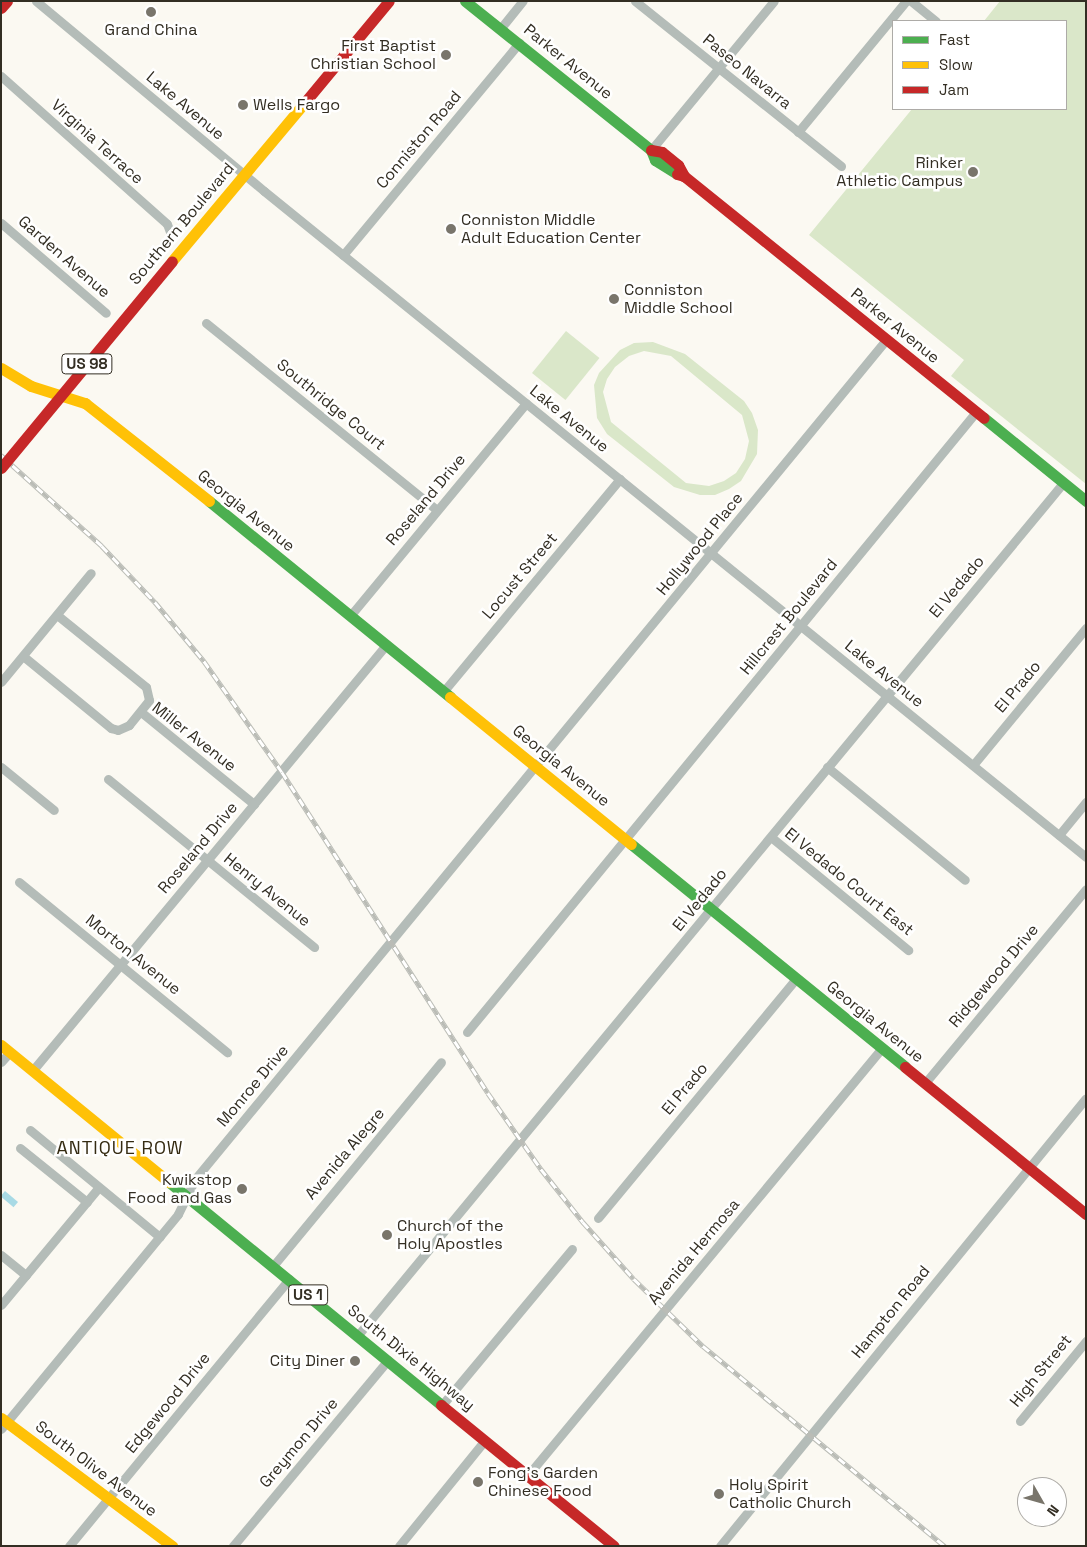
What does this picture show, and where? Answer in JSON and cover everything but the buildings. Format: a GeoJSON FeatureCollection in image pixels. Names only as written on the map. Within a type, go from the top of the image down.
{"type":"FeatureCollection","features":[{"type":"Feature","properties":{"kind":"street"},"geometry":{"type":"LineString","coordinates":[[1,8],[7,1]]}},
{"type":"Feature","properties":{"kind":"street","name":"Lake Avenue"},"geometry":{"type":"LineString","coordinates":[[36,1],[343,256],[1086,857]]}},
{"type":"Feature","properties":{"kind":"street","name":"Southern Boulevard"},"geometry":{"type":"LineString","coordinates":[[1,468],[389,1]]}},
{"type":"Feature","properties":{"kind":"street","name":"Parker Avenue"},"geometry":{"type":"LineString","coordinates":[[465,1],[651,150],[655,160],[672,173],[684,176],[1086,501]]}},
{"type":"Feature","properties":{"kind":"street"},"geometry":{"type":"LineString","coordinates":[[500,28],[523,1]]}},
{"type":"Feature","properties":{"kind":"street"},"geometry":{"type":"LineString","coordinates":[[651,150],[774,1]]}},
{"type":"Feature","properties":{"kind":"street"},"geometry":{"type":"LineString","coordinates":[[798,132],[906,1]]}},
{"type":"Feature","properties":{"kind":"street"},"geometry":{"type":"LineString","coordinates":[[912,1],[935,20]]}},
{"type":"Feature","properties":{"kind":"street","name":"Paseo Navarra"},"geometry":{"type":"LineString","coordinates":[[639,2],[841,166]]}},
{"type":"Feature","properties":{"kind":"street","name":"Conniston Road"},"geometry":{"type":"LineString","coordinates":[[343,256],[519,43]]}},
{"type":"Feature","properties":{"kind":"street","name":"Virginia Terrace"},"geometry":{"type":"LineString","coordinates":[[1,76],[167,224],[170,232]]}},
{"type":"Feature","properties":{"kind":"street","name":"Garden Avenue"},"geometry":{"type":"LineString","coordinates":[[1,223],[106,313]]}},
{"type":"Feature","properties":{"kind":"street","name":"Southridge Court"},"geometry":{"type":"LineString","coordinates":[[206,323],[438,510]]}},
{"type":"Feature","properties":{"kind":"street","name":"Hollywood Place"},"geometry":{"type":"LineString","coordinates":[[537,768],[886,340]]}},
{"type":"Feature","properties":{"kind":"street","name":"Georgia Avenue"},"geometry":{"type":"LineString","coordinates":[[1,368],[31,386],[85,403],[103,415],[1086,1214]]}},
{"type":"Feature","properties":{"kind":"street","name":"Roseland Drive"},"geometry":{"type":"LineString","coordinates":[[350,616],[526,404]]}},
{"type":"Feature","properties":{"kind":"street","name":"Hillcrest Boulevard"},"geometry":{"type":"LineString","coordinates":[[625,840],[976,412]]}},
{"type":"Feature","properties":{"kind":"street","name":"Locust Street"},"geometry":{"type":"LineString","coordinates":[[443,692],[620,479]]}},
{"type":"Feature","properties":{"kind":"street","name":"El Vedado"},"geometry":{"type":"LineString","coordinates":[[358,1335],[1063,482]]}},
{"type":"Feature","properties":{"kind":"street"},"geometry":{"type":"LineString","coordinates":[[1,682],[91,573]]}},
{"type":"Feature","properties":{"kind":"street"},"geometry":{"type":"LineString","coordinates":[[57,615],[146,687],[149,700],[141,712]]}},
{"type":"Feature","properties":{"kind":"street","name":"El Prado"},"geometry":{"type":"LineString","coordinates":[[973,765],[1086,628]]}},
{"type":"Feature","properties":{"kind":"street","name":"Roseland Drive"},"geometry":{"type":"LineString","coordinates":[[33,1070],[386,645]]}},
{"type":"Feature","properties":{"kind":"street","name":"Miller Avenue"},"geometry":{"type":"LineString","coordinates":[[23,656],[112,728],[124,729],[141,712],[254,804]]}},
{"type":"Feature","properties":{"kind":"street"},"geometry":{"type":"LineString","coordinates":[[1,767],[54,810]]}},
{"type":"Feature","properties":{"kind":"street"},"geometry":{"type":"LineString","coordinates":[[828,767],[965,880]]}},
{"type":"Feature","properties":{"kind":"street","name":"Monroe Drive"},"geometry":{"type":"LineString","coordinates":[[3,1423],[160,1237],[178,1214],[195,1179],[537,768]]}},
{"type":"Feature","properties":{"kind":"street","name":"Henry Avenue"},"geometry":{"type":"LineString","coordinates":[[108,779],[314,947]]}},
{"type":"Feature","properties":{"kind":"street"},"geometry":{"type":"LineString","coordinates":[[1059,835],[1086,802]]}},
{"type":"Feature","properties":{"kind":"street","name":"El Vedado Court East"},"geometry":{"type":"LineString","coordinates":[[771,837],[908,950]]}},
{"type":"Feature","properties":{"kind":"street"},"geometry":{"type":"LineString","coordinates":[[467,1032],[625,840]]}},
{"type":"Feature","properties":{"kind":"street","name":"Morton Avenue"},"geometry":{"type":"LineString","coordinates":[[19,882],[227,1052]]}},
{"type":"Feature","properties":{"kind":"street","name":"Ridgewood Drive"},"geometry":{"type":"LineString","coordinates":[[925,1083],[1086,888]]}},
{"type":"Feature","properties":{"kind":"street","name":"El Prado"},"geometry":{"type":"LineString","coordinates":[[598,1218],[796,979]]}},
{"type":"Feature","properties":{"kind":"street"},"geometry":{"type":"LineString","coordinates":[[1,1062],[6,1048]]}},
{"type":"Feature","properties":{"kind":"street","name":"South Dixie Highway"},"geometry":{"type":"LineString","coordinates":[[6,1048],[614,1546]]}},
{"type":"Feature","properties":{"kind":"street","name":"Avenida Hermosa"},"geometry":{"type":"LineString","coordinates":[[528,1475],[882,1048]]}},
{"type":"Feature","properties":{"kind":"street","name":"Avenida Alegre"},"geometry":{"type":"LineString","coordinates":[[273,1266],[441,1062]]}},
{"type":"Feature","properties":{"kind":"street","name":"Hampton Road"},"geometry":{"type":"LineString","coordinates":[[720,1546],[1086,1098]]}},
{"type":"Feature","properties":{"kind":"street"},"geometry":{"type":"LineString","coordinates":[[30,1130],[98,1188],[160,1237]]}},
{"type":"Feature","properties":{"kind":"street"},"geometry":{"type":"LineString","coordinates":[[20,1148],[86,1202]]}},
{"type":"Feature","properties":{"kind":"street"},"geometry":{"type":"LineString","coordinates":[[1,1305],[98,1188]]}},
{"type":"Feature","properties":{"kind":"street"},"geometry":{"type":"LineString","coordinates":[[442,1405],[572,1250]]}},
{"type":"Feature","properties":{"kind":"street"},"geometry":{"type":"LineString","coordinates":[[1,1255],[26,1276]]}},
{"type":"Feature","properties":{"kind":"street","name":"Edgewood Drive"},"geometry":{"type":"LineString","coordinates":[[69,1546],[289,1279]]}},
{"type":"Feature","properties":{"kind":"street","name":"High Street"},"geometry":{"type":"LineString","coordinates":[[1020,1421],[1086,1340]]}},
{"type":"Feature","properties":{"kind":"street","name":"Greymon Drive"},"geometry":{"type":"LineString","coordinates":[[233,1546],[388,1360]]}},
{"type":"Feature","properties":{"kind":"street","name":"South Olive Avenue"},"geometry":{"type":"LineString","coordinates":[[3,1423],[172,1546]]}},
{"type":"Feature","properties":{"kind":"street"},"geometry":{"type":"LineString","coordinates":[[399,1546],[485,1440]]}},
{"type":"Feature","properties":{"kind":"green space","name":"Rinker Athletic Campus"},"geometry":{"type":"Polygon","coordinates":[[[1000,1],[1086,1],[1086,484],[951,376],[964,360],[809,235],[911,110],[1067,110],[1067,20],[985,20],[1000,1]]]}},
{"type":"Feature","properties":{"kind":"green space"},"geometry":{"type":"Polygon","coordinates":[[[566,331],[599,358],[565,400],[532,373],[566,331]]]}},
{"type":"Feature","properties":{"kind":"green space"},"geometry":{"type":"Polygon","coordinates":[[[653,342],[685,354],[744,401],[752,413],[758,430],[757,454],[741,481],[715,495],[700,495],[674,487],[607,434],[597,418],[594,385],[599,373],[620,350],[634,343],[653,342]],[[644,351],[629,356],[615,367],[607,379],[603,392],[611,422],[686,483],[709,486],[724,481],[736,473],[745,459],[749,441],[742,415],[671,356],[644,351]]]}},
{"type":"Feature","properties":{"kind":"water"},"geometry":{"type":"Polygon","coordinates":[[[5,1191],[18,1202],[14,1207],[1,1197],[5,1191]]]}},
{"type":"Feature","properties":{"kind":"railway"},"geometry":{"type":"LineString","coordinates":[[1,455],[102,546],[155,602],[204,661],[282,772],[488,1093],[541,1169],[583,1222],[634,1279],[703,1346],[945,1546]]}},
{"type":"Feature","properties":{"kind":"traffic: fast"},"geometry":{"type":"LineString","coordinates":[[465,1],[651,150],[655,160],[677,174]]}},
{"type":"Feature","properties":{"kind":"traffic: fast"},"geometry":{"type":"LineString","coordinates":[[984,418],[1086,501]]}},
{"type":"Feature","properties":{"kind":"traffic: fast"},"geometry":{"type":"LineString","coordinates":[[209,501],[450,697]]}},
{"type":"Feature","properties":{"kind":"traffic: fast"},"geometry":{"type":"LineString","coordinates":[[631,844],[905,1067]]}},
{"type":"Feature","properties":{"kind":"traffic: fast"},"geometry":{"type":"LineString","coordinates":[[169,1182],[441,1405]]}},
{"type":"Feature","properties":{"kind":"traffic: slow"},"geometry":{"type":"LineString","coordinates":[[172,261],[305,102]]}},
{"type":"Feature","properties":{"kind":"traffic: slow"},"geometry":{"type":"LineString","coordinates":[[1,368],[31,386],[85,403],[209,501]]}},
{"type":"Feature","properties":{"kind":"traffic: slow"},"geometry":{"type":"LineString","coordinates":[[450,697],[631,844]]}},
{"type":"Feature","properties":{"kind":"traffic: slow"},"geometry":{"type":"LineString","coordinates":[[1,1045],[169,1182]]}},
{"type":"Feature","properties":{"kind":"traffic: slow"},"geometry":{"type":"LineString","coordinates":[[1,1418],[172,1546]]}},
{"type":"Feature","properties":{"kind":"traffic: jam"},"geometry":{"type":"LineString","coordinates":[[1,8],[7,1]]}},
{"type":"Feature","properties":{"kind":"traffic: jam"},"geometry":{"type":"LineString","coordinates":[[305,102],[389,1]]}},
{"type":"Feature","properties":{"kind":"traffic: jam"},"geometry":{"type":"LineString","coordinates":[[651,150],[662,152],[678,165],[684,176]]}},
{"type":"Feature","properties":{"kind":"traffic: jam"},"geometry":{"type":"LineString","coordinates":[[677,174],[684,176],[984,418]]}},
{"type":"Feature","properties":{"kind":"traffic: jam"},"geometry":{"type":"LineString","coordinates":[[1,468],[172,261]]}},
{"type":"Feature","properties":{"kind":"traffic: jam"},"geometry":{"type":"LineString","coordinates":[[905,1067],[1086,1214]]}},
{"type":"Feature","properties":{"kind":"traffic: jam"},"geometry":{"type":"LineString","coordinates":[[441,1405],[614,1546]]}},
{"type":"Feature","properties":{"kind":"place","name":"Grand China"},"geometry":{"type":"Point","coordinates":[151,12]}},
{"type":"Feature","properties":{"kind":"place","name":"First Baptist Christian School"},"geometry":{"type":"Point","coordinates":[446,55]}},
{"type":"Feature","properties":{"kind":"place","name":"Wells Fargo"},"geometry":{"type":"Point","coordinates":[243,105]}},
{"type":"Feature","properties":{"kind":"place","name":"Rinker Athletic Campus"},"geometry":{"type":"Point","coordinates":[973,172]}},
{"type":"Feature","properties":{"kind":"place","name":"Conniston Middle Adult Education Center"},"geometry":{"type":"Point","coordinates":[451,229]}},
{"type":"Feature","properties":{"kind":"place","name":"Conniston Middle School"},"geometry":{"type":"Point","coordinates":[614,299]}},
{"type":"Feature","properties":{"kind":"place","name":"Kwikstop Food and Gas"},"geometry":{"type":"Point","coordinates":[242,1189]}},
{"type":"Feature","properties":{"kind":"place","name":"Church of the Holy Apostles"},"geometry":{"type":"Point","coordinates":[387,1235]}},
{"type":"Feature","properties":{"kind":"place","name":"City Diner"},"geometry":{"type":"Point","coordinates":[355,1361]}},
{"type":"Feature","properties":{"kind":"place","name":"Fong's Garden Chinese Food"},"geometry":{"type":"Point","coordinates":[478,1482]}},
{"type":"Feature","properties":{"kind":"place","name":"Holy Spirit Catholic Church"},"geometry":{"type":"Point","coordinates":[719,1494]}},
{"type":"Feature","properties":{"kind":"district","name":"ANTIQUE ROW"},"geometry":{"type":"Point","coordinates":[120,1148]}}]}
